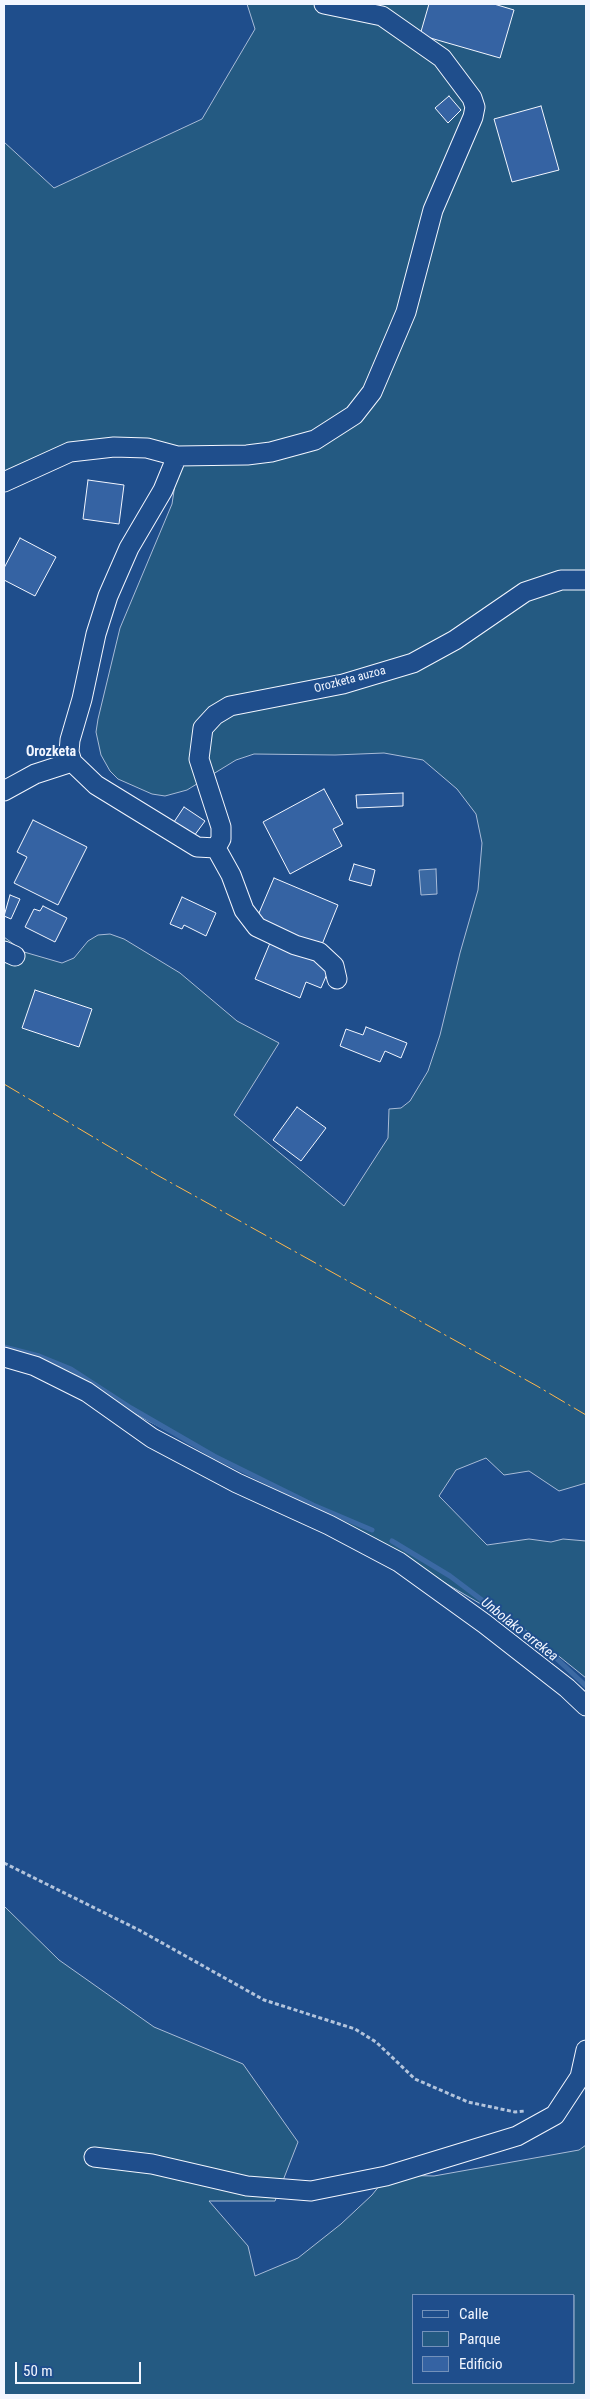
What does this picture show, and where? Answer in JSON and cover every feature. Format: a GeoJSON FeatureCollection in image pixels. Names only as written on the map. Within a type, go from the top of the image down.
{"type":"FeatureCollection","features":[{"type":"Feature","properties":{"kind":"street"},"geometry":{"type":"LineString","coordinates":[[4,482],[70,452],[114,446],[147,448],[178,456],[247,455],[271,452],[315,440],[354,415],[372,392],[406,312],[433,210],[473,117],[475,107],[472,98],[442,58],[382,16],[324,4]]}},
{"type":"Feature","properties":{"kind":"street"},"geometry":{"type":"LineString","coordinates":[[178,456],[163,490],[129,548],[108,596],[96,634],[82,699],[70,740],[69,752],[72,762],[96,785],[197,847],[216,848],[230,875],[244,910],[257,927],[295,945],[319,952],[334,966],[336,979]]}},
{"type":"Feature","properties":{"kind":"street","name":"Orozketa auzoa"},"geometry":{"type":"LineString","coordinates":[[216,848],[221,839],[220,828],[199,759],[203,728],[215,715],[230,706],[343,684],[413,663],[455,640],[525,592],[561,580],[586,580]]}},
{"type":"Feature","properties":{"kind":"street"},"geometry":{"type":"LineString","coordinates":[[4,791],[35,774],[72,762]]}},
{"type":"Feature","properties":{"kind":"street"},"geometry":{"type":"LineString","coordinates":[[4,1358],[35,1366],[87,1392],[152,1438],[236,1483],[329,1525],[399,1562],[485,1624],[567,1688],[586,1706]]}},
{"type":"Feature","properties":{"kind":"street"},"geometry":{"type":"LineString","coordinates":[[94,2157],[152,2164],[247,2186],[311,2191],[386,2176],[517,2136],[555,2115],[580,2076],[586,2050]]}},
{"type":"Feature","properties":{"kind":"path"},"geometry":{"type":"LineString","coordinates":[[4,1863],[139,1930],[264,2000],[355,2029],[376,2042],[415,2079],[468,2102],[515,2112],[532,2110]]}},
{"type":"Feature","properties":{"kind":"green space"},"geometry":{"type":"Polygon","coordinates":[[[247,4],[586,4],[586,1483],[559,1491],[529,1471],[504,1475],[486,1458],[456,1470],[439,1496],[487,1545],[529,1539],[551,1542],[563,1539],[586,1541],[586,1678],[530,1633],[350,1527],[126,1409],[4,1354],[4,937],[24,952],[62,963],[74,958],[88,941],[98,935],[110,934],[124,939],[180,973],[237,1021],[279,1043],[234,1115],[344,1206],[388,1138],[389,1109],[401,1108],[410,1101],[428,1071],[440,1035],[478,890],[482,843],[476,814],[457,789],[423,760],[384,753],[335,755],[254,754],[236,760],[187,790],[165,796],[152,794],[118,779],[110,771],[101,755],[96,732],[98,719],[120,628],[172,504],[180,451],[92,452],[4,486],[4,142],[54,188],[202,119],[255,29],[247,4]]]}},
{"type":"Feature","properties":{"kind":"green space"},"geometry":{"type":"Polygon","coordinates":[[[4,1906],[59,1960],[154,2027],[243,2064],[298,2142],[275,2201],[209,2201],[248,2246],[255,2276],[298,2258],[341,2224],[372,2195],[388,2175],[434,2176],[579,2150],[586,2145],[586,2395],[4,2395],[4,1906]]]}},
{"type":"Feature","properties":{"kind":"shaded area"},"geometry":{"type":"Polygon","coordinates":[[[436,869],[437,894],[421,895],[419,870],[436,869]]]}},
{"type":"Feature","properties":{"kind":"building"},"geometry":{"type":"Polygon","coordinates":[[[429,4],[494,4],[514,10],[500,58],[420,35],[429,4]]]}},
{"type":"Feature","properties":{"kind":"building"},"geometry":{"type":"Polygon","coordinates":[[[449,96],[461,110],[448,123],[435,108],[449,96]]]}},
{"type":"Feature","properties":{"kind":"building"},"geometry":{"type":"Polygon","coordinates":[[[541,106],[559,170],[512,182],[494,119],[541,106]]]}},
{"type":"Feature","properties":{"kind":"building"},"geometry":{"type":"Polygon","coordinates":[[[88,480],[124,485],[119,524],[83,519],[88,480]]]}},
{"type":"Feature","properties":{"kind":"building"},"geometry":{"type":"Polygon","coordinates":[[[20,538],[56,557],[35,596],[4,580],[4,568],[20,538]]]}},
{"type":"Feature","properties":{"kind":"building"},"geometry":{"type":"Polygon","coordinates":[[[324,789],[343,824],[333,829],[342,846],[290,874],[263,822],[324,789]]]}},
{"type":"Feature","properties":{"kind":"building"},"geometry":{"type":"Polygon","coordinates":[[[403,793],[403,806],[357,808],[356,795],[403,793]]]}},
{"type":"Feature","properties":{"kind":"building"},"geometry":{"type":"Polygon","coordinates":[[[184,807],[205,821],[194,836],[174,822],[184,807]]]}},
{"type":"Feature","properties":{"kind":"building"},"geometry":{"type":"Polygon","coordinates":[[[33,820],[87,847],[58,905],[14,883],[27,857],[17,852],[33,820]]]}},
{"type":"Feature","properties":{"kind":"building"},"geometry":{"type":"Polygon","coordinates":[[[354,864],[375,870],[371,886],[349,880],[354,864]]]}},
{"type":"Feature","properties":{"kind":"building"},"geometry":{"type":"Polygon","coordinates":[[[274,878],[338,905],[321,947],[256,920],[274,878]]]}},
{"type":"Feature","properties":{"kind":"building"},"geometry":{"type":"Polygon","coordinates":[[[10,895],[20,899],[11,919],[4,916],[10,895]]]}},
{"type":"Feature","properties":{"kind":"building"},"geometry":{"type":"Polygon","coordinates":[[[182,897],[216,913],[206,936],[184,925],[182,929],[170,924],[182,897]]]}},
{"type":"Feature","properties":{"kind":"building"},"geometry":{"type":"Polygon","coordinates":[[[43,906],[67,918],[55,942],[25,927],[34,909],[40,911],[43,906]]]}},
{"type":"Feature","properties":{"kind":"building"},"geometry":{"type":"Polygon","coordinates":[[[270,943],[330,967],[321,988],[306,982],[300,998],[255,979],[270,943]]]}},
{"type":"Feature","properties":{"kind":"building"},"geometry":{"type":"Polygon","coordinates":[[[35,990],[92,1009],[79,1047],[22,1028],[35,990]]]}},
{"type":"Feature","properties":{"kind":"building"},"geometry":{"type":"Polygon","coordinates":[[[366,1027],[407,1043],[401,1058],[385,1051],[380,1062],[340,1046],[346,1029],[363,1035],[366,1027]]]}},
{"type":"Feature","properties":{"kind":"building"},"geometry":{"type":"Polygon","coordinates":[[[297,1107],[326,1128],[301,1161],[273,1140],[297,1107]]]}},
{"type":"Feature","properties":{"kind":"waterway"},"geometry":{"type":"LineString","coordinates":[[4,1347],[39,1356],[71,1369],[131,1408],[214,1456],[313,1505],[372,1530]]}},
{"type":"Feature","properties":{"kind":"waterway","name":"Unbolako errekea"},"geometry":{"type":"LineString","coordinates":[[392,1541],[450,1576],[543,1646],[586,1686]]}},
{"type":"Feature","properties":{"kind":"power"},"geometry":{"type":"LineString","coordinates":[[4,1084],[157,1175],[586,1415]]}},
{"type":"Feature","properties":{"kind":"district","name":"Orozketa"},"geometry":{"type":"Point","coordinates":[51,752]}}]}
